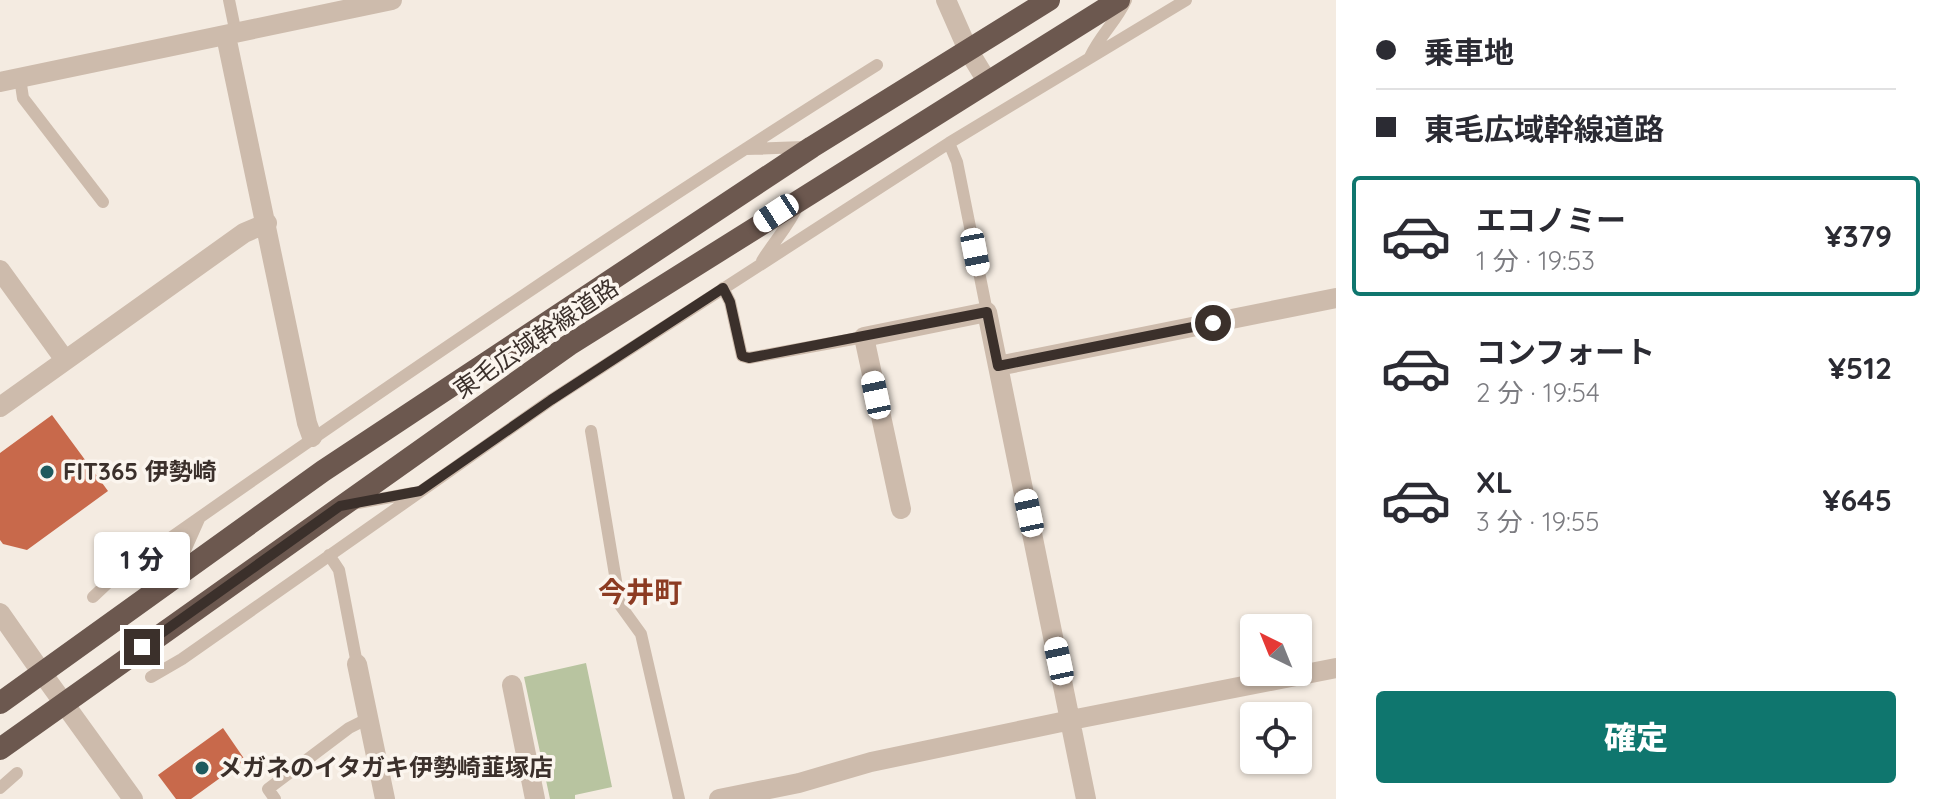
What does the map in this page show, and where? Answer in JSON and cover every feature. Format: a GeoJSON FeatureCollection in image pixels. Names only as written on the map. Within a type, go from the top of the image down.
{"type":"FeatureCollection","features":[{"type":"Feature","properties":{"kind":"highway","name":"東毛広域幹線道路"},"geometry":{"type":"LineString","coordinates":[[0,703],[323,471],[812,147],[1049,0]]}},
{"type":"Feature","properties":{"kind":"highway","name":"東毛広域幹線道路"},"geometry":{"type":"LineString","coordinates":[[0,749],[569,345],[1119,0]]}},
{"type":"Feature","properties":{"kind":"street"},"geometry":{"type":"LineString","coordinates":[[10,80],[392,0]]}},
{"type":"Feature","properties":{"kind":"street"},"geometry":{"type":"LineString","coordinates":[[946,0],[968,50],[987,81]]}},
{"type":"Feature","properties":{"kind":"street"},"geometry":{"type":"LineString","coordinates":[[231,35],[312,437]]}},
{"type":"Feature","properties":{"kind":"street"},"geometry":{"type":"LineString","coordinates":[[0,407],[244,233],[267,223]]}},
{"type":"Feature","properties":{"kind":"street"},"geometry":{"type":"LineString","coordinates":[[0,270],[65,360]]}},
{"type":"Feature","properties":{"kind":"street"},"geometry":{"type":"LineString","coordinates":[[998,366],[1336,298]]}},
{"type":"Feature","properties":{"kind":"street"},"geometry":{"type":"LineString","coordinates":[[901,509],[864,337],[987,312],[1086,799]]}},
{"type":"Feature","properties":{"kind":"street"},"geometry":{"type":"LineString","coordinates":[[0,613],[133,799]]}},
{"type":"Feature","properties":{"kind":"street"},"geometry":{"type":"LineString","coordinates":[[357,664],[385,799]]}},
{"type":"Feature","properties":{"kind":"street"},"geometry":{"type":"LineString","coordinates":[[719,799],[800,791],[871,762],[1336,668]]}},
{"type":"Feature","properties":{"kind":"street"},"geometry":{"type":"LineString","coordinates":[[512,685],[535,799]]}},
{"type":"Feature","properties":{"kind":"lane"},"geometry":{"type":"LineString","coordinates":[[229,0],[231,35]]}},
{"type":"Feature","properties":{"kind":"lane"},"geometry":{"type":"LineString","coordinates":[[1089,58],[1100,35],[1118,18],[1126,0]]}},
{"type":"Feature","properties":{"kind":"lane"},"geometry":{"type":"LineString","coordinates":[[151,677],[182,659],[551,400],[949,143],[1186,0]]}},
{"type":"Feature","properties":{"kind":"lane"},"geometry":{"type":"LineString","coordinates":[[93,597],[112,579],[312,437],[743,149],[877,65]]}},
{"type":"Feature","properties":{"kind":"lane"},"geometry":{"type":"LineString","coordinates":[[10,80],[103,202]]}},
{"type":"Feature","properties":{"kind":"lane"},"geometry":{"type":"LineString","coordinates":[[949,143],[957,162],[987,312]]}},
{"type":"Feature","properties":{"kind":"lane"},"geometry":{"type":"LineString","coordinates":[[743,149],[812,147]]}},
{"type":"Feature","properties":{"kind":"lane"},"geometry":{"type":"LineString","coordinates":[[761,264],[772,244],[792,220],[802,197]]}},
{"type":"Feature","properties":{"kind":"lane"},"geometry":{"type":"LineString","coordinates":[[723,288],[730,302],[742,356],[749,358],[864,337]]}},
{"type":"Feature","properties":{"kind":"lane"},"geometry":{"type":"LineString","coordinates":[[591,431],[620,605],[641,634],[679,799]]}},
{"type":"Feature","properties":{"kind":"lane"},"geometry":{"type":"LineString","coordinates":[[340,506],[420,491]]}},
{"type":"Feature","properties":{"kind":"lane"},"geometry":{"type":"LineString","coordinates":[[173,577],[200,517]]}},
{"type":"Feature","properties":{"kind":"lane"},"geometry":{"type":"LineString","coordinates":[[329,555],[339,570],[357,664]]}},
{"type":"Feature","properties":{"kind":"lane"},"geometry":{"type":"LineString","coordinates":[[275,799],[268,789],[349,728],[369,718]]}},
{"type":"Feature","properties":{"kind":"lane"},"geometry":{"type":"LineString","coordinates":[[0,788],[17,773]]}},
{"type":"Feature","properties":{"kind":"green space"},"geometry":{"type":"Polygon","coordinates":[[[586,663],[612,787],[575,795],[575,799],[550,799],[524,677],[586,663]]]}},
{"type":"Feature","properties":{"kind":"building","name":"FIT365 伊勢崎"},"geometry":{"type":"Polygon","coordinates":[[[52,415],[108,491],[27,550],[3,544],[0,540],[0,453],[52,415]]]}},
{"type":"Feature","properties":{"kind":"building","name":"メガネのイタガキ伊勢崎韮塚店"},"geometry":{"type":"Polygon","coordinates":[[[223,728],[245,760],[191,799],[176,799],[158,775],[223,728]]]}},
{"type":"Feature","properties":{"kind":"place","name":"FIT365 伊勢崎"},"geometry":{"type":"Point","coordinates":[47,472]}},
{"type":"Feature","properties":{"kind":"place","name":"メガネのイタガキ伊勢崎韮塚店"},"geometry":{"type":"Point","coordinates":[202,768]}},
{"type":"Feature","properties":{"kind":"district","name":"今井町"},"geometry":{"type":"Point","coordinates":[640,592]}},
{"type":"Feature","properties":{"kind":"route"},"geometry":{"type":"LineString","coordinates":[[142,647],[340,506],[420,491],[551,400],[723,288],[730,302],[742,356],[749,358],[987,312],[998,366],[1213,323]]}}]}
